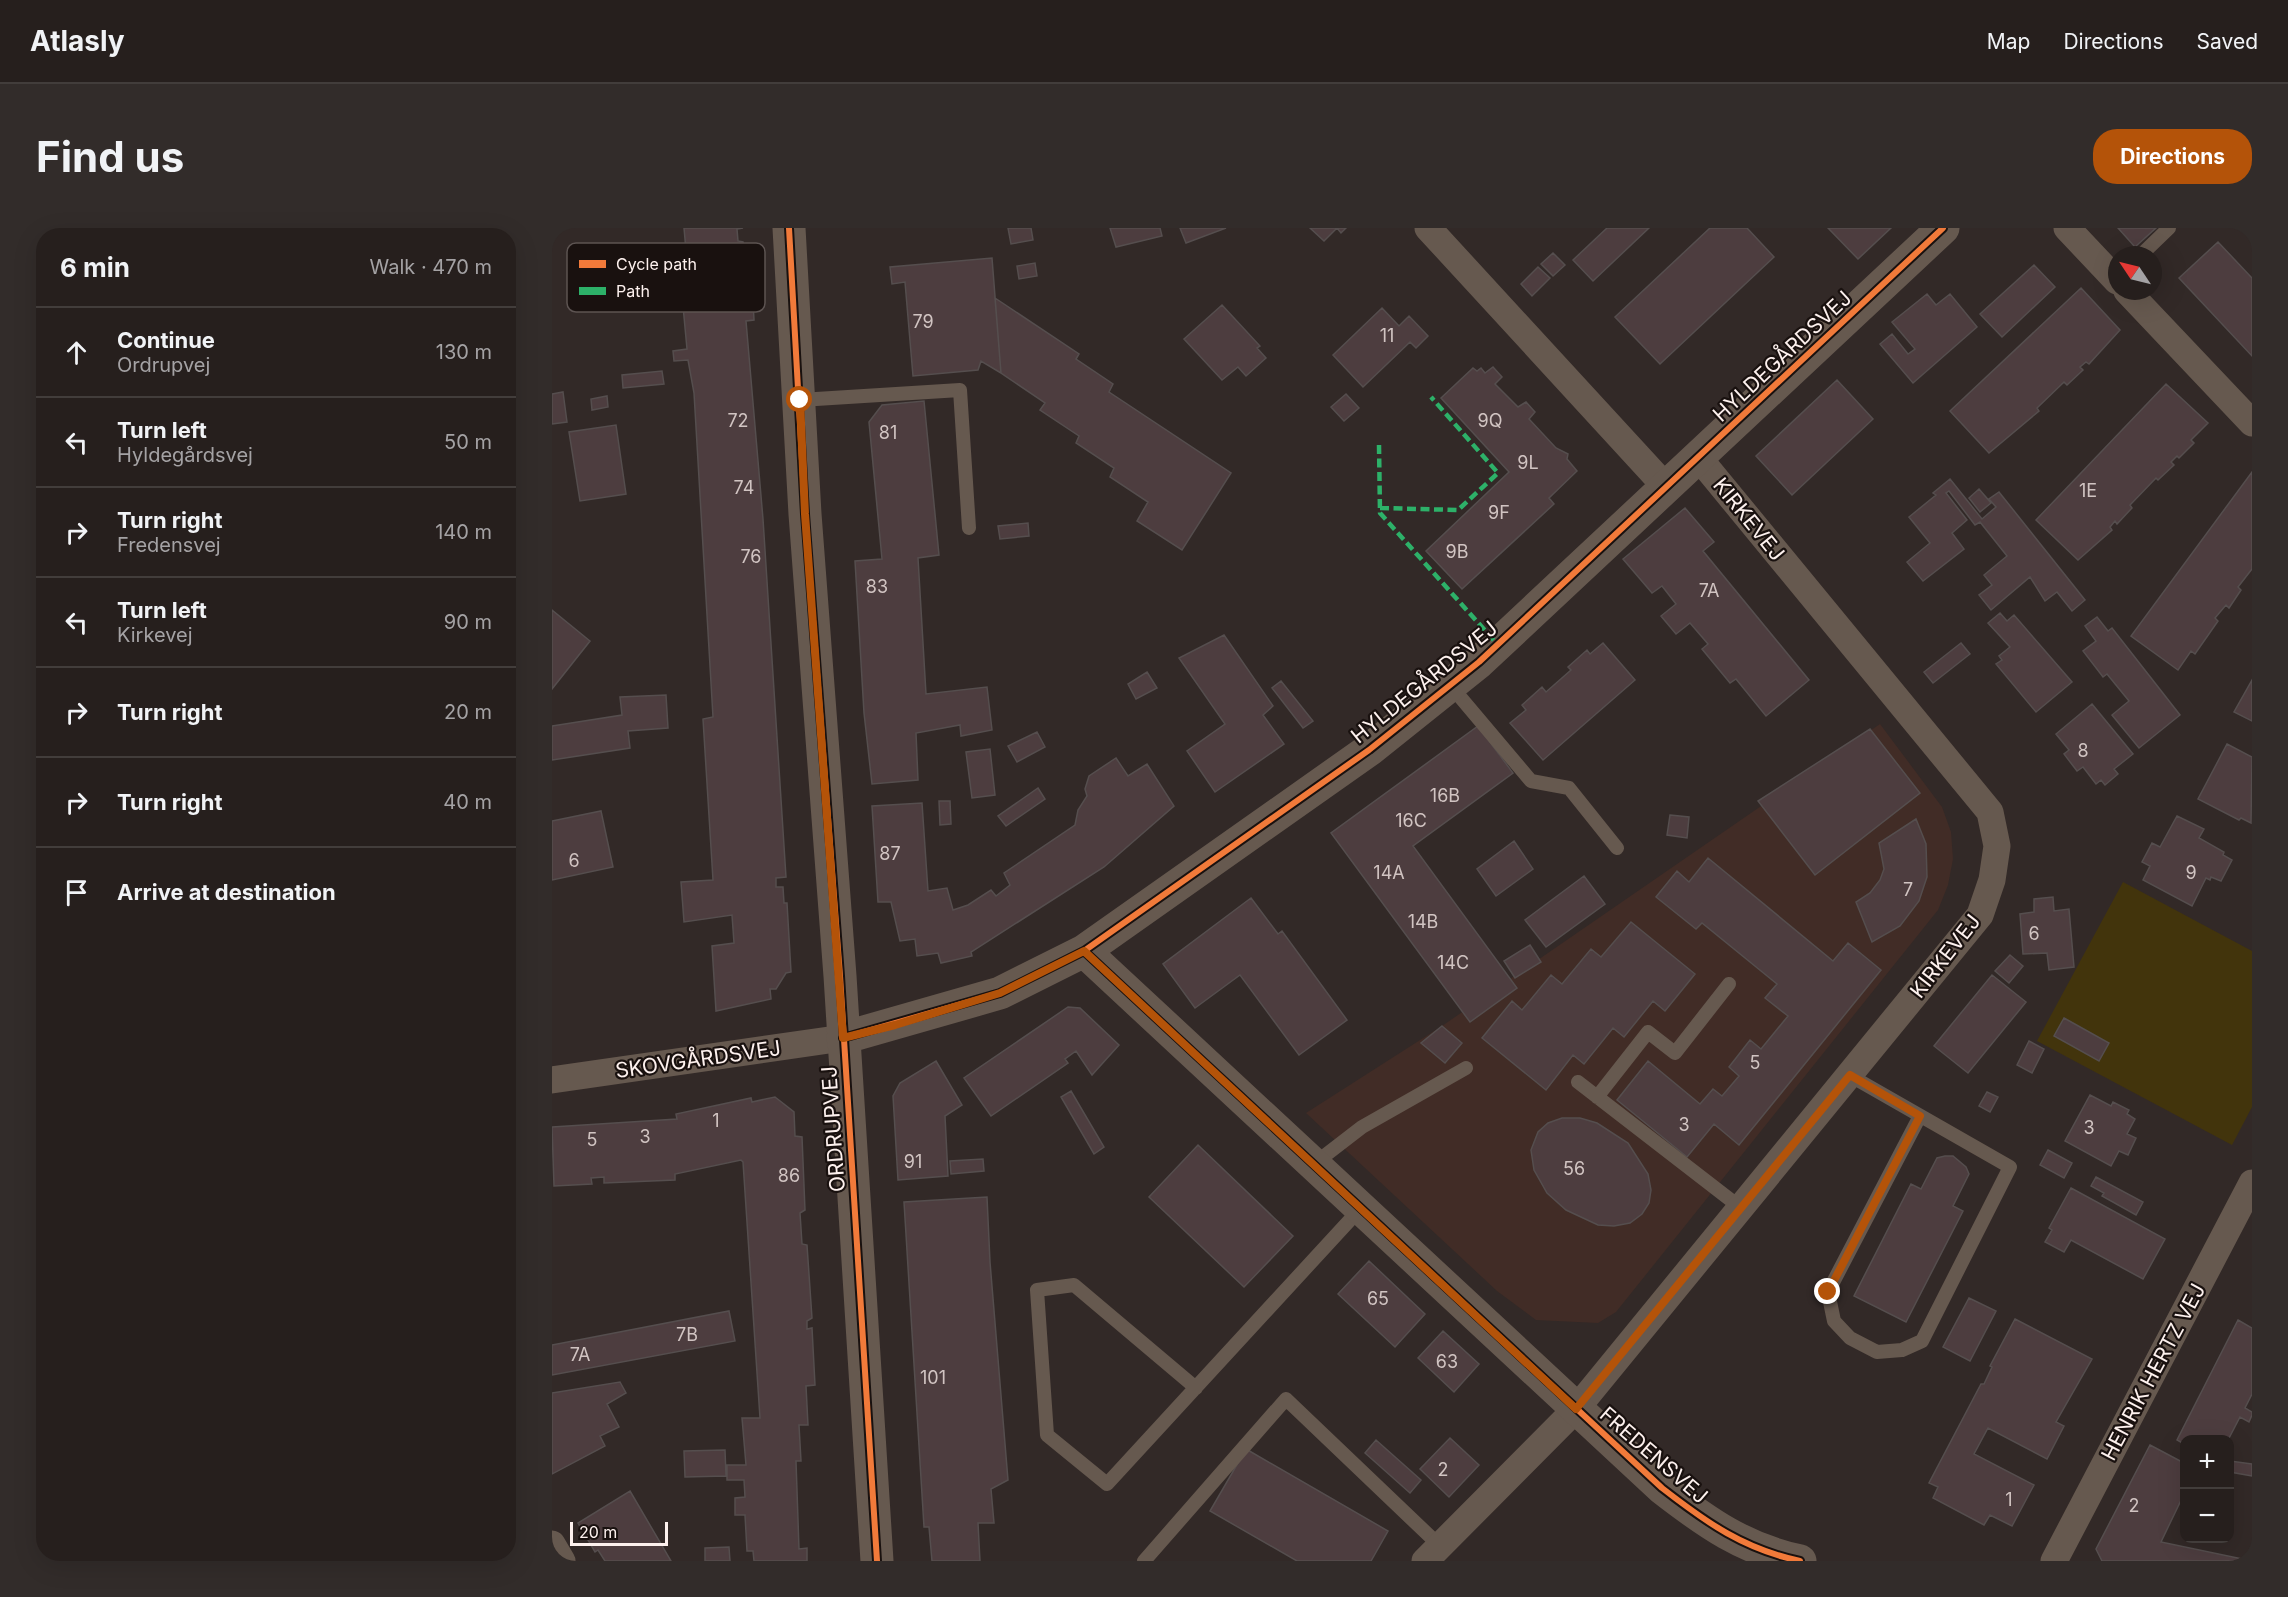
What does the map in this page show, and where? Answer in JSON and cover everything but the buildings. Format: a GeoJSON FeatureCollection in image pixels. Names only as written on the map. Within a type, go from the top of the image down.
{"type":"FeatureCollection","features":[{"type":"Feature","properties":{"kind":"street","name":"ORDRUPVEJ"},"geometry":{"type":"LineString","coordinates":[[789,228],[805,514],[843,1038],[877,1561]]}},
{"type":"Feature","properties":{"kind":"street"},"geometry":{"type":"LineString","coordinates":[[1428,228],[1666,487]]}},
{"type":"Feature","properties":{"kind":"street","name":"HYLDEGÅRDSVEJ"},"geometry":{"type":"LineString","coordinates":[[843,1038],[895,1025],[1000,993],[1084,951],[1369,750],[1485,657],[1943,228]]}},
{"type":"Feature","properties":{"kind":"street"},"geometry":{"type":"LineString","coordinates":[[2067,228],[2108,271]]}},
{"type":"Feature","properties":{"kind":"street"},"geometry":{"type":"LineString","coordinates":[[2136,300],[2252,423]]}},
{"type":"Feature","properties":{"kind":"street","name":"KIRKEVEJ"},"geometry":{"type":"LineString","coordinates":[[1432,1553],[1576,1409],[1980,915],[1992,880],[1997,846],[1990,812],[1698,457]]}},
{"type":"Feature","properties":{"kind":"street","name":"FREDENSVEJ"},"geometry":{"type":"LineString","coordinates":[[1084,951],[1662,1488],[1713,1527],[1767,1554],[1800,1561]]}},
{"type":"Feature","properties":{"kind":"street","name":"SKOVGÅRDSVEJ"},"geometry":{"type":"LineString","coordinates":[[552,1080],[843,1038]]}},
{"type":"Feature","properties":{"kind":"street","name":"HENRIK HERTZ VEJ"},"geometry":{"type":"LineString","coordinates":[[2054,1561],[2252,1183]]}},
{"type":"Feature","properties":{"kind":"street"},"geometry":{"type":"LineString","coordinates":[[552,1544],[562,1561]]}},
{"type":"Feature","properties":{"kind":"lane"},"geometry":{"type":"LineString","coordinates":[[2150,246],[2169,228]]}},
{"type":"Feature","properties":{"kind":"lane"},"geometry":{"type":"LineString","coordinates":[[800,400],[960,390],[969,528]]}},
{"type":"Feature","properties":{"kind":"lane"},"geometry":{"type":"LineString","coordinates":[[1450,686],[1531,781],[1569,788],[1617,848]]}},
{"type":"Feature","properties":{"kind":"lane"},"geometry":{"type":"LineString","coordinates":[[1597,1096],[1648,1032],[1675,1053],[1729,984]]}},
{"type":"Feature","properties":{"kind":"lane"},"geometry":{"type":"LineString","coordinates":[[1314,1164],[1362,1127],[1466,1068]]}},
{"type":"Feature","properties":{"kind":"lane"},"geometry":{"type":"LineString","coordinates":[[1850,1075],[2010,1167],[1922,1341],[1902,1350],[1877,1353],[1850,1338],[1834,1321],[1828,1292],[1920,1116]]}},
{"type":"Feature","properties":{"kind":"lane"},"geometry":{"type":"LineString","coordinates":[[1578,1082],[1741,1208]]}},
{"type":"Feature","properties":{"kind":"lane"},"geometry":{"type":"LineString","coordinates":[[1196,1388],[1074,1285],[1037,1290],[1047,1435],[1107,1484],[1196,1388],[1361,1208]]}},
{"type":"Feature","properties":{"kind":"lane"},"geometry":{"type":"LineString","coordinates":[[1144,1561],[1286,1399],[1432,1553]]}},
{"type":"Feature","properties":{"kind":"shaded area"},"geometry":{"type":"Polygon","coordinates":[[[1880,724],[1942,807],[1951,832],[1953,859],[1948,885],[1938,910],[1616,1312],[1598,1323],[1536,1320],[1497,1291],[1306,1113],[1442,1026],[1880,724]]]}},
{"type":"Feature","properties":{"kind":"shaded area"},"geometry":{"type":"Polygon","coordinates":[[[2123,882],[2252,951],[2252,1107],[2232,1145],[2037,1041],[2123,882]]]}},
{"type":"Feature","properties":{"kind":"marked path"},"geometry":{"type":"LineString","coordinates":[[1380,508],[1458,510],[1498,473],[1431,397]]}},
{"type":"Feature","properties":{"kind":"marked path"},"geometry":{"type":"LineString","coordinates":[[1379,445],[1380,513],[1498,645]]}},
{"type":"Feature","properties":{"kind":"cycle path"},"geometry":{"type":"LineString","coordinates":[[789,228],[805,514],[840,976],[877,1561]]}},
{"type":"Feature","properties":{"kind":"cycle path"},"geometry":{"type":"LineString","coordinates":[[843,1038],[1000,993],[1084,951],[1369,750],[1479,662],[1943,228]]}},
{"type":"Feature","properties":{"kind":"cycle path"},"geometry":{"type":"LineString","coordinates":[[1084,951],[1662,1488],[1711,1523],[1744,1542],[1800,1561]]}},
{"type":"Feature","properties":{"kind":"route"},"geometry":{"type":"LineString","coordinates":[[800,400],[805,514],[843,1038],[895,1025],[1000,993],[1084,951],[1576,1409],[1850,1075],[1920,1116],[1828,1292]]}}]}
